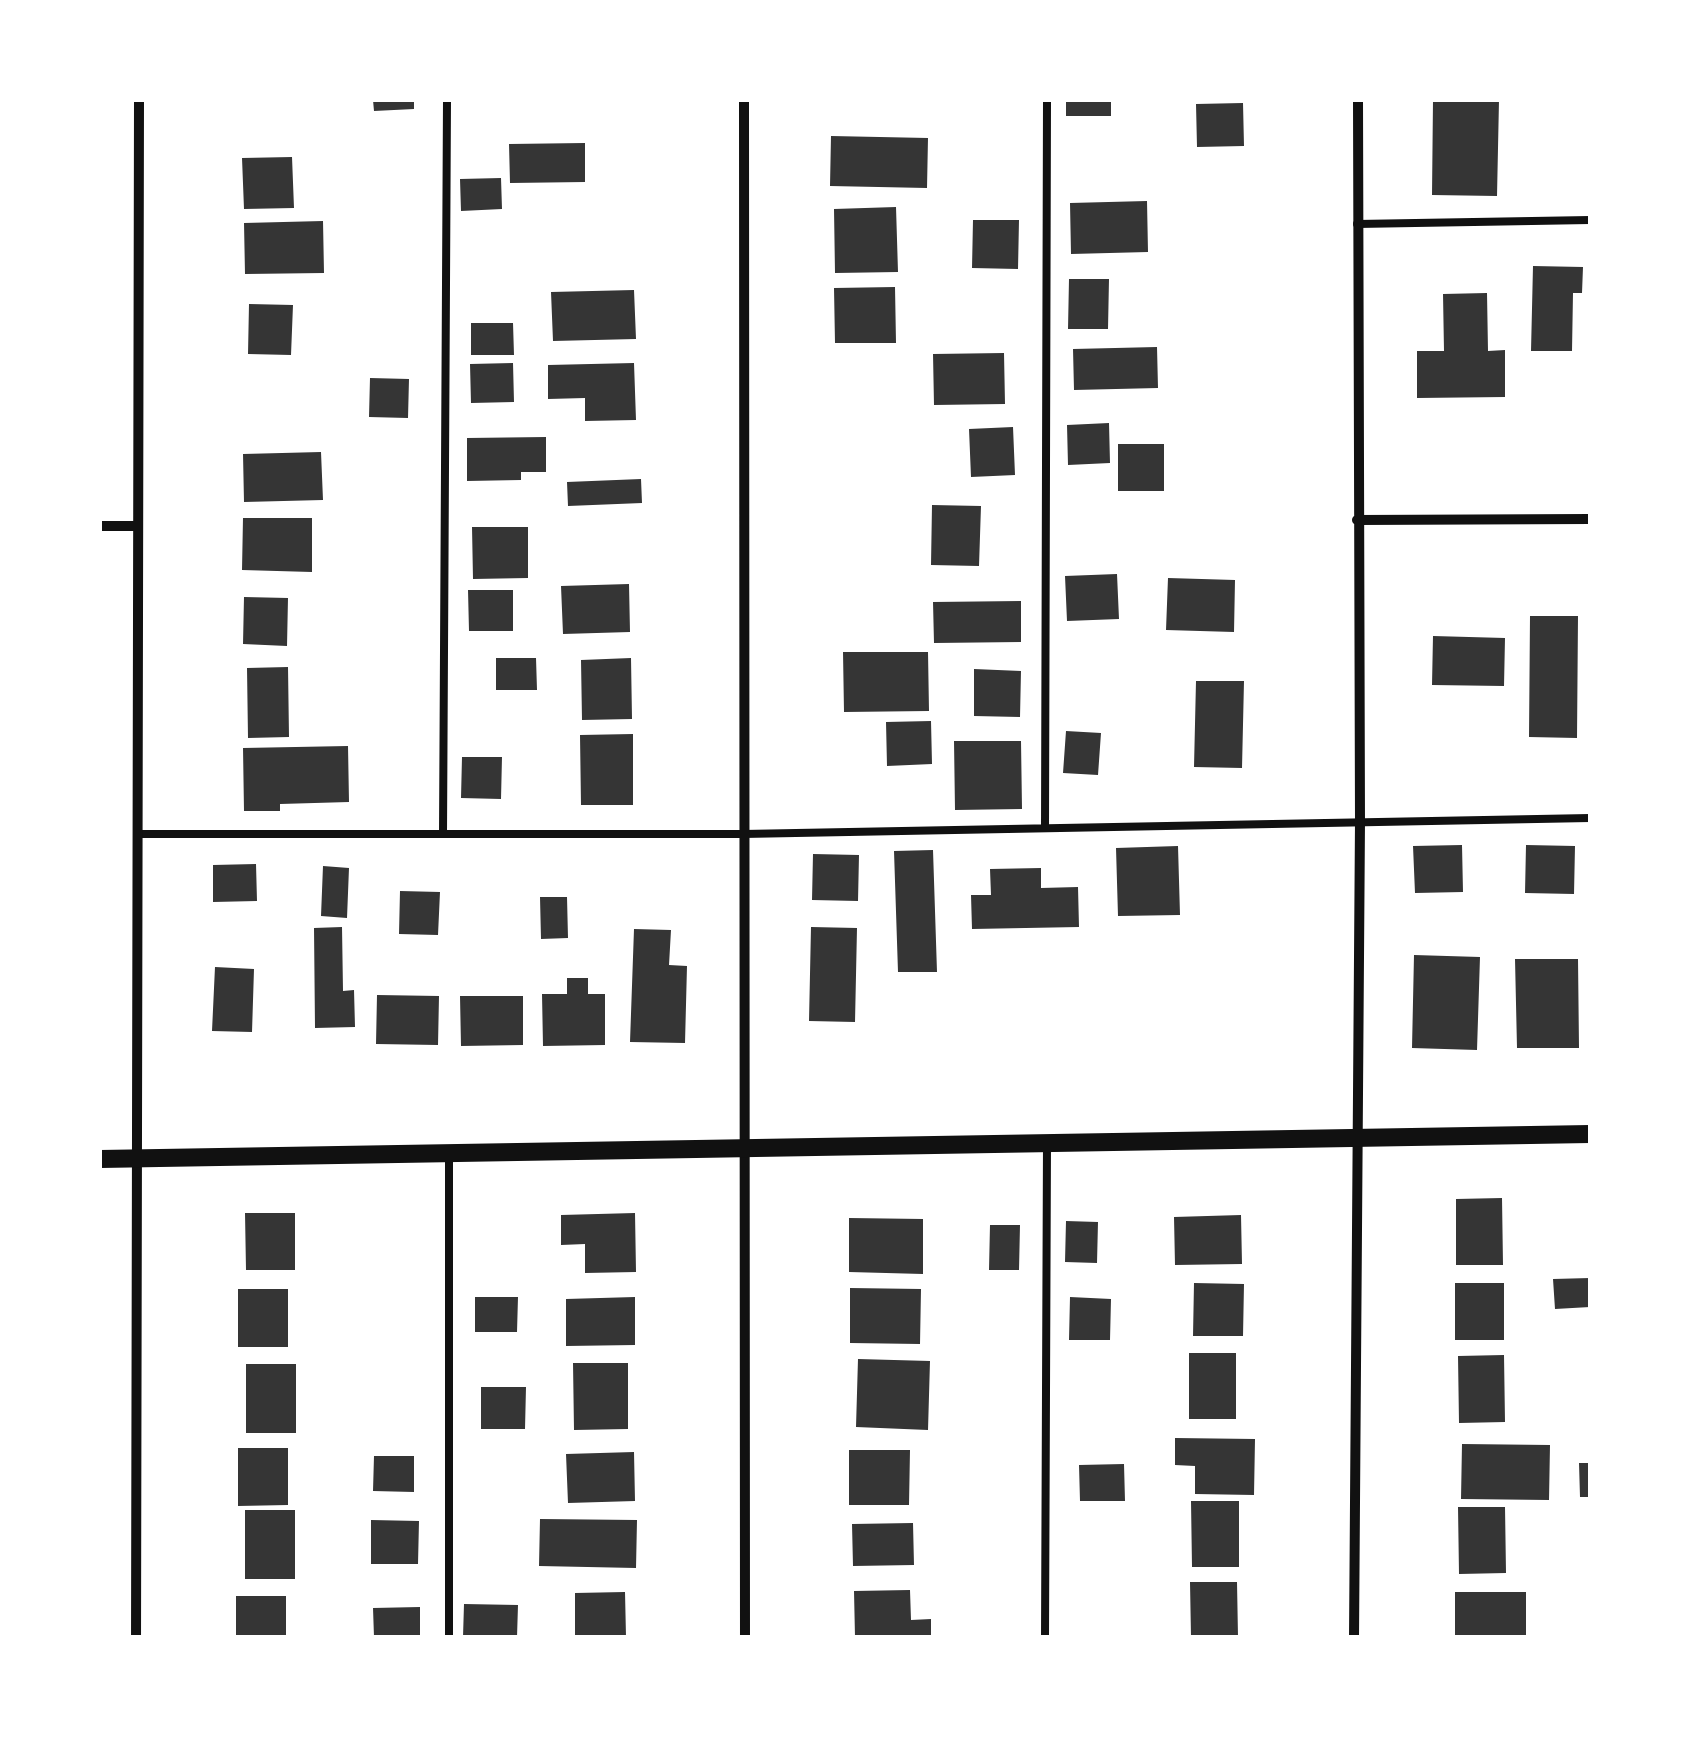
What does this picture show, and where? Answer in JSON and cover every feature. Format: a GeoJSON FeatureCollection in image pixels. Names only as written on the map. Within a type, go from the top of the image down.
{"type":"FeatureCollection","features":[{"type":"Feature","properties":{"kind":"street"},"geometry":{"type":"LineString","coordinates":[[136,1637],[139,100]]}},
{"type":"Feature","properties":{"kind":"street"},"geometry":{"type":"LineString","coordinates":[[744,100],[744,1637]]}},
{"type":"Feature","properties":{"kind":"street"},"geometry":{"type":"LineString","coordinates":[[1354,1637],[1360,821],[1358,100]]}},
{"type":"Feature","properties":{"kind":"street"},"geometry":{"type":"LineString","coordinates":[[1357,520],[1590,518]]}},
{"type":"Feature","properties":{"kind":"street"},"geometry":{"type":"LineString","coordinates":[[100,526],[136,526]]}},
{"type":"Feature","properties":{"kind":"street"},"geometry":{"type":"LineString","coordinates":[[100,1159],[1590,1134]]}},
{"type":"Feature","properties":{"kind":"lane"},"geometry":{"type":"LineString","coordinates":[[443,834],[447,100]]}},
{"type":"Feature","properties":{"kind":"lane"},"geometry":{"type":"LineString","coordinates":[[1046,100],[1046,828]]}},
{"type":"Feature","properties":{"kind":"lane"},"geometry":{"type":"LineString","coordinates":[[1357,224],[1590,220]]}},
{"type":"Feature","properties":{"kind":"lane"},"geometry":{"type":"LineString","coordinates":[[138,834],[743,834],[1590,818]]}},
{"type":"Feature","properties":{"kind":"lane"},"geometry":{"type":"LineString","coordinates":[[1045,1637],[1047,1143]]}},
{"type":"Feature","properties":{"kind":"lane"},"geometry":{"type":"LineString","coordinates":[[449,1637],[450,1152]]}},
{"type":"Feature","properties":{"kind":"building"},"geometry":{"type":"Polygon","coordinates":[[[373,100],[414,100],[414,109],[374,111],[373,100]]]}},
{"type":"Feature","properties":{"kind":"building"},"geometry":{"type":"Polygon","coordinates":[[[1066,100],[1111,100],[1111,116],[1066,116],[1066,100]]]}},
{"type":"Feature","properties":{"kind":"building"},"geometry":{"type":"Polygon","coordinates":[[[1433,100],[1499,100],[1497,196],[1432,195],[1433,100]]]}},
{"type":"Feature","properties":{"kind":"building"},"geometry":{"type":"Polygon","coordinates":[[[1243,103],[1244,146],[1197,147],[1196,104],[1243,103]]]}},
{"type":"Feature","properties":{"kind":"building"},"geometry":{"type":"Polygon","coordinates":[[[831,136],[928,138],[927,188],[830,186],[831,136]]]}},
{"type":"Feature","properties":{"kind":"building"},"geometry":{"type":"Polygon","coordinates":[[[585,143],[585,182],[510,183],[509,144],[585,143]]]}},
{"type":"Feature","properties":{"kind":"building"},"geometry":{"type":"Polygon","coordinates":[[[292,157],[294,208],[244,209],[242,158],[292,157]]]}},
{"type":"Feature","properties":{"kind":"building"},"geometry":{"type":"Polygon","coordinates":[[[501,178],[502,209],[461,211],[460,179],[501,178]]]}},
{"type":"Feature","properties":{"kind":"building"},"geometry":{"type":"Polygon","coordinates":[[[1147,201],[1148,252],[1071,254],[1070,203],[1147,201]]]}},
{"type":"Feature","properties":{"kind":"building"},"geometry":{"type":"Polygon","coordinates":[[[896,207],[898,272],[835,273],[834,209],[896,207]]]}},
{"type":"Feature","properties":{"kind":"building"},"geometry":{"type":"Polygon","coordinates":[[[973,220],[1019,220],[1018,269],[972,268],[973,220]]]}},
{"type":"Feature","properties":{"kind":"building"},"geometry":{"type":"Polygon","coordinates":[[[323,221],[324,273],[245,274],[244,223],[323,221]]]}},
{"type":"Feature","properties":{"kind":"building"},"geometry":{"type":"Polygon","coordinates":[[[1533,266],[1583,267],[1582,293],[1573,293],[1572,351],[1531,351],[1533,266]]]}},
{"type":"Feature","properties":{"kind":"building"},"geometry":{"type":"Polygon","coordinates":[[[1069,279],[1109,279],[1108,329],[1068,329],[1069,279]]]}},
{"type":"Feature","properties":{"kind":"building"},"geometry":{"type":"Polygon","coordinates":[[[895,287],[896,343],[835,343],[834,288],[895,287]]]}},
{"type":"Feature","properties":{"kind":"building"},"geometry":{"type":"Polygon","coordinates":[[[634,290],[636,339],[553,341],[551,292],[634,290]]]}},
{"type":"Feature","properties":{"kind":"building"},"geometry":{"type":"Polygon","coordinates":[[[1487,293],[1488,351],[1505,350],[1505,397],[1417,398],[1417,351],[1444,351],[1443,294],[1487,293]]]}},
{"type":"Feature","properties":{"kind":"building"},"geometry":{"type":"Polygon","coordinates":[[[249,304],[293,305],[291,355],[248,354],[249,304]]]}},
{"type":"Feature","properties":{"kind":"building"},"geometry":{"type":"Polygon","coordinates":[[[471,323],[513,323],[514,355],[471,355],[471,323]]]}},
{"type":"Feature","properties":{"kind":"building"},"geometry":{"type":"Polygon","coordinates":[[[1157,347],[1158,388],[1074,390],[1073,349],[1157,347]]]}},
{"type":"Feature","properties":{"kind":"building"},"geometry":{"type":"Polygon","coordinates":[[[1004,353],[1005,404],[934,405],[933,354],[1004,353]]]}},
{"type":"Feature","properties":{"kind":"building"},"geometry":{"type":"Polygon","coordinates":[[[513,363],[514,402],[471,403],[470,364],[513,363]]]}},
{"type":"Feature","properties":{"kind":"building"},"geometry":{"type":"Polygon","coordinates":[[[634,363],[636,420],[585,421],[585,398],[548,399],[548,365],[634,363]]]}},
{"type":"Feature","properties":{"kind":"building"},"geometry":{"type":"Polygon","coordinates":[[[370,378],[409,379],[408,418],[369,417],[370,378]]]}},
{"type":"Feature","properties":{"kind":"building"},"geometry":{"type":"Polygon","coordinates":[[[1109,423],[1110,463],[1068,465],[1067,425],[1109,423]]]}},
{"type":"Feature","properties":{"kind":"building"},"geometry":{"type":"Polygon","coordinates":[[[1013,427],[1015,475],[971,477],[969,429],[1013,427]]]}},
{"type":"Feature","properties":{"kind":"building"},"geometry":{"type":"Polygon","coordinates":[[[546,437],[546,472],[521,472],[521,480],[467,481],[467,438],[546,437]]]}},
{"type":"Feature","properties":{"kind":"building"},"geometry":{"type":"Polygon","coordinates":[[[1118,444],[1164,444],[1164,491],[1118,491],[1118,444]]]}},
{"type":"Feature","properties":{"kind":"building"},"geometry":{"type":"Polygon","coordinates":[[[321,452],[323,500],[244,502],[243,454],[321,452]]]}},
{"type":"Feature","properties":{"kind":"building"},"geometry":{"type":"Polygon","coordinates":[[[641,479],[642,503],[568,506],[567,482],[641,479]]]}},
{"type":"Feature","properties":{"kind":"building"},"geometry":{"type":"Polygon","coordinates":[[[932,505],[981,506],[979,566],[931,565],[932,505]]]}},
{"type":"Feature","properties":{"kind":"building"},"geometry":{"type":"Polygon","coordinates":[[[243,518],[312,518],[312,572],[242,570],[243,518]]]}},
{"type":"Feature","properties":{"kind":"building"},"geometry":{"type":"Polygon","coordinates":[[[472,527],[528,527],[528,578],[473,579],[472,527]]]}},
{"type":"Feature","properties":{"kind":"building"},"geometry":{"type":"Polygon","coordinates":[[[1117,574],[1119,619],[1067,621],[1065,576],[1117,574]]]}},
{"type":"Feature","properties":{"kind":"building"},"geometry":{"type":"Polygon","coordinates":[[[1168,578],[1235,580],[1234,632],[1166,630],[1168,578]]]}},
{"type":"Feature","properties":{"kind":"building"},"geometry":{"type":"Polygon","coordinates":[[[629,584],[630,632],[563,634],[561,586],[629,584]]]}},
{"type":"Feature","properties":{"kind":"building"},"geometry":{"type":"Polygon","coordinates":[[[468,590],[513,590],[513,631],[469,631],[468,590]]]}},
{"type":"Feature","properties":{"kind":"building"},"geometry":{"type":"Polygon","coordinates":[[[244,597],[288,598],[287,646],[243,644],[244,597]]]}},
{"type":"Feature","properties":{"kind":"building"},"geometry":{"type":"Polygon","coordinates":[[[1021,601],[1021,642],[934,643],[933,602],[1021,601]]]}},
{"type":"Feature","properties":{"kind":"building"},"geometry":{"type":"Polygon","coordinates":[[[1530,616],[1578,616],[1577,738],[1529,737],[1530,616]]]}},
{"type":"Feature","properties":{"kind":"building"},"geometry":{"type":"Polygon","coordinates":[[[1433,636],[1505,638],[1504,686],[1432,685],[1433,636]]]}},
{"type":"Feature","properties":{"kind":"building"},"geometry":{"type":"Polygon","coordinates":[[[843,652],[928,652],[929,711],[844,712],[843,652]]]}},
{"type":"Feature","properties":{"kind":"building"},"geometry":{"type":"Polygon","coordinates":[[[496,658],[536,658],[537,690],[496,690],[496,658]]]}},
{"type":"Feature","properties":{"kind":"building"},"geometry":{"type":"Polygon","coordinates":[[[631,658],[632,719],[582,720],[581,660],[631,658]]]}},
{"type":"Feature","properties":{"kind":"building"},"geometry":{"type":"Polygon","coordinates":[[[288,667],[289,737],[248,738],[247,668],[288,667]]]}},
{"type":"Feature","properties":{"kind":"building"},"geometry":{"type":"Polygon","coordinates":[[[974,669],[1021,671],[1020,717],[974,716],[974,669]]]}},
{"type":"Feature","properties":{"kind":"building"},"geometry":{"type":"Polygon","coordinates":[[[1196,681],[1244,681],[1242,768],[1194,767],[1196,681]]]}},
{"type":"Feature","properties":{"kind":"building"},"geometry":{"type":"Polygon","coordinates":[[[931,721],[932,764],[887,766],[886,722],[931,721]]]}},
{"type":"Feature","properties":{"kind":"building"},"geometry":{"type":"Polygon","coordinates":[[[1066,731],[1101,733],[1098,775],[1063,773],[1066,731]]]}},
{"type":"Feature","properties":{"kind":"building"},"geometry":{"type":"Polygon","coordinates":[[[633,734],[633,805],[581,805],[580,735],[633,734]]]}},
{"type":"Feature","properties":{"kind":"building"},"geometry":{"type":"Polygon","coordinates":[[[954,741],[1021,741],[1022,809],[955,810],[954,741]]]}},
{"type":"Feature","properties":{"kind":"building"},"geometry":{"type":"Polygon","coordinates":[[[348,746],[349,802],[280,804],[280,811],[244,811],[243,748],[348,746]]]}},
{"type":"Feature","properties":{"kind":"building"},"geometry":{"type":"Polygon","coordinates":[[[462,757],[502,757],[501,799],[461,798],[462,757]]]}},
{"type":"Feature","properties":{"kind":"building"},"geometry":{"type":"Polygon","coordinates":[[[1462,845],[1463,892],[1415,893],[1413,846],[1462,845]]]}},
{"type":"Feature","properties":{"kind":"building"},"geometry":{"type":"Polygon","coordinates":[[[1526,845],[1575,846],[1574,894],[1525,893],[1526,845]]]}},
{"type":"Feature","properties":{"kind":"building"},"geometry":{"type":"Polygon","coordinates":[[[1178,846],[1180,915],[1118,916],[1116,848],[1178,846]]]}},
{"type":"Feature","properties":{"kind":"building"},"geometry":{"type":"Polygon","coordinates":[[[933,850],[937,972],[898,972],[894,851],[933,850]]]}},
{"type":"Feature","properties":{"kind":"building"},"geometry":{"type":"Polygon","coordinates":[[[813,854],[859,855],[858,901],[812,900],[813,854]]]}},
{"type":"Feature","properties":{"kind":"building"},"geometry":{"type":"Polygon","coordinates":[[[256,864],[257,901],[213,902],[213,865],[256,864]]]}},
{"type":"Feature","properties":{"kind":"building"},"geometry":{"type":"Polygon","coordinates":[[[323,866],[349,868],[347,918],[321,916],[323,866]]]}},
{"type":"Feature","properties":{"kind":"building"},"geometry":{"type":"Polygon","coordinates":[[[1041,868],[1041,888],[1078,887],[1079,927],[972,929],[971,895],[991,895],[990,869],[1041,868]]]}},
{"type":"Feature","properties":{"kind":"building"},"geometry":{"type":"Polygon","coordinates":[[[400,891],[440,892],[438,935],[399,934],[400,891]]]}},
{"type":"Feature","properties":{"kind":"building"},"geometry":{"type":"Polygon","coordinates":[[[540,897],[567,897],[568,938],[541,939],[540,897]]]}},
{"type":"Feature","properties":{"kind":"building"},"geometry":{"type":"Polygon","coordinates":[[[342,927],[343,991],[354,990],[355,1027],[315,1028],[314,928],[342,927]]]}},
{"type":"Feature","properties":{"kind":"building"},"geometry":{"type":"Polygon","coordinates":[[[811,927],[857,928],[855,1022],[809,1021],[811,927]]]}},
{"type":"Feature","properties":{"kind":"building"},"geometry":{"type":"Polygon","coordinates":[[[634,929],[671,930],[669,965],[687,966],[685,1043],[630,1042],[634,929]]]}},
{"type":"Feature","properties":{"kind":"building"},"geometry":{"type":"Polygon","coordinates":[[[1414,955],[1480,957],[1477,1050],[1412,1048],[1414,955]]]}},
{"type":"Feature","properties":{"kind":"building"},"geometry":{"type":"Polygon","coordinates":[[[1515,959],[1578,959],[1579,1048],[1517,1048],[1515,959]]]}},
{"type":"Feature","properties":{"kind":"building"},"geometry":{"type":"Polygon","coordinates":[[[215,967],[254,969],[252,1032],[212,1031],[215,967]]]}},
{"type":"Feature","properties":{"kind":"building"},"geometry":{"type":"Polygon","coordinates":[[[567,978],[588,978],[588,994],[605,994],[605,1045],[543,1046],[542,994],[567,994],[567,978]]]}},
{"type":"Feature","properties":{"kind":"building"},"geometry":{"type":"Polygon","coordinates":[[[377,995],[439,996],[438,1045],[376,1044],[377,995]]]}},
{"type":"Feature","properties":{"kind":"building"},"geometry":{"type":"Polygon","coordinates":[[[460,996],[523,996],[523,1045],[461,1046],[460,996]]]}},
{"type":"Feature","properties":{"kind":"building"},"geometry":{"type":"Polygon","coordinates":[[[1502,1198],[1503,1265],[1456,1265],[1456,1199],[1502,1198]]]}},
{"type":"Feature","properties":{"kind":"building"},"geometry":{"type":"Polygon","coordinates":[[[245,1213],[295,1213],[295,1270],[246,1270],[245,1213]]]}},
{"type":"Feature","properties":{"kind":"building"},"geometry":{"type":"Polygon","coordinates":[[[635,1213],[636,1272],[585,1273],[585,1244],[561,1245],[561,1215],[635,1213]]]}},
{"type":"Feature","properties":{"kind":"building"},"geometry":{"type":"Polygon","coordinates":[[[1241,1215],[1242,1264],[1175,1265],[1174,1217],[1241,1215]]]}},
{"type":"Feature","properties":{"kind":"building"},"geometry":{"type":"Polygon","coordinates":[[[849,1218],[923,1219],[923,1274],[849,1272],[849,1218]]]}},
{"type":"Feature","properties":{"kind":"building"},"geometry":{"type":"Polygon","coordinates":[[[1066,1221],[1098,1222],[1097,1263],[1065,1262],[1066,1221]]]}},
{"type":"Feature","properties":{"kind":"building"},"geometry":{"type":"Polygon","coordinates":[[[990,1225],[1020,1225],[1019,1270],[989,1270],[990,1225]]]}},
{"type":"Feature","properties":{"kind":"building"},"geometry":{"type":"Polygon","coordinates":[[[1590,1278],[1590,1307],[1555,1309],[1553,1279],[1590,1278]]]}},
{"type":"Feature","properties":{"kind":"building"},"geometry":{"type":"Polygon","coordinates":[[[1194,1283],[1244,1284],[1243,1336],[1193,1336],[1194,1283]]]}},
{"type":"Feature","properties":{"kind":"building"},"geometry":{"type":"Polygon","coordinates":[[[1455,1283],[1504,1283],[1504,1340],[1455,1340],[1455,1283]]]}},
{"type":"Feature","properties":{"kind":"building"},"geometry":{"type":"Polygon","coordinates":[[[850,1288],[921,1289],[920,1344],[850,1343],[850,1288]]]}},
{"type":"Feature","properties":{"kind":"building"},"geometry":{"type":"Polygon","coordinates":[[[238,1289],[288,1289],[288,1347],[238,1347],[238,1289]]]}},
{"type":"Feature","properties":{"kind":"building"},"geometry":{"type":"Polygon","coordinates":[[[475,1297],[518,1297],[517,1332],[475,1332],[475,1297]]]}},
{"type":"Feature","properties":{"kind":"building"},"geometry":{"type":"Polygon","coordinates":[[[635,1297],[635,1345],[566,1346],[566,1299],[635,1297]]]}},
{"type":"Feature","properties":{"kind":"building"},"geometry":{"type":"Polygon","coordinates":[[[1070,1297],[1111,1299],[1110,1340],[1069,1340],[1070,1297]]]}},
{"type":"Feature","properties":{"kind":"building"},"geometry":{"type":"Polygon","coordinates":[[[1189,1353],[1236,1353],[1236,1419],[1189,1419],[1189,1353]]]}},
{"type":"Feature","properties":{"kind":"building"},"geometry":{"type":"Polygon","coordinates":[[[1504,1355],[1505,1422],[1459,1423],[1458,1356],[1504,1355]]]}},
{"type":"Feature","properties":{"kind":"building"},"geometry":{"type":"Polygon","coordinates":[[[858,1359],[930,1361],[928,1430],[856,1427],[858,1359]]]}},
{"type":"Feature","properties":{"kind":"building"},"geometry":{"type":"Polygon","coordinates":[[[573,1363],[628,1363],[628,1429],[574,1430],[573,1363]]]}},
{"type":"Feature","properties":{"kind":"building"},"geometry":{"type":"Polygon","coordinates":[[[246,1364],[296,1364],[296,1433],[246,1433],[246,1364]]]}},
{"type":"Feature","properties":{"kind":"building"},"geometry":{"type":"Polygon","coordinates":[[[481,1387],[526,1387],[525,1429],[481,1429],[481,1387]]]}},
{"type":"Feature","properties":{"kind":"building"},"geometry":{"type":"Polygon","coordinates":[[[1175,1438],[1255,1439],[1254,1495],[1195,1494],[1195,1466],[1175,1465],[1175,1438]]]}},
{"type":"Feature","properties":{"kind":"building"},"geometry":{"type":"Polygon","coordinates":[[[1462,1444],[1550,1445],[1549,1500],[1461,1499],[1462,1444]]]}},
{"type":"Feature","properties":{"kind":"building"},"geometry":{"type":"Polygon","coordinates":[[[238,1448],[288,1448],[288,1505],[238,1506],[238,1448]]]}},
{"type":"Feature","properties":{"kind":"building"},"geometry":{"type":"Polygon","coordinates":[[[849,1450],[910,1450],[909,1505],[849,1505],[849,1450]]]}},
{"type":"Feature","properties":{"kind":"building"},"geometry":{"type":"Polygon","coordinates":[[[634,1452],[635,1501],[568,1503],[566,1454],[634,1452]]]}},
{"type":"Feature","properties":{"kind":"building"},"geometry":{"type":"Polygon","coordinates":[[[374,1456],[414,1456],[414,1492],[373,1491],[374,1456]]]}},
{"type":"Feature","properties":{"kind":"building"},"geometry":{"type":"Polygon","coordinates":[[[1579,1463],[1590,1463],[1590,1497],[1580,1497],[1579,1463]]]}},
{"type":"Feature","properties":{"kind":"building"},"geometry":{"type":"Polygon","coordinates":[[[1124,1464],[1125,1501],[1080,1501],[1079,1465],[1124,1464]]]}},
{"type":"Feature","properties":{"kind":"building"},"geometry":{"type":"Polygon","coordinates":[[[1191,1501],[1239,1501],[1239,1567],[1192,1567],[1191,1501]]]}},
{"type":"Feature","properties":{"kind":"building"},"geometry":{"type":"Polygon","coordinates":[[[1458,1507],[1505,1507],[1506,1573],[1459,1574],[1458,1507]]]}},
{"type":"Feature","properties":{"kind":"building"},"geometry":{"type":"Polygon","coordinates":[[[245,1510],[295,1510],[295,1579],[245,1579],[245,1510]]]}},
{"type":"Feature","properties":{"kind":"building"},"geometry":{"type":"Polygon","coordinates":[[[540,1519],[637,1520],[636,1568],[539,1566],[540,1519]]]}},
{"type":"Feature","properties":{"kind":"building"},"geometry":{"type":"Polygon","coordinates":[[[371,1520],[419,1521],[418,1564],[371,1564],[371,1520]]]}},
{"type":"Feature","properties":{"kind":"building"},"geometry":{"type":"Polygon","coordinates":[[[913,1523],[914,1565],[853,1566],[852,1524],[913,1523]]]}},
{"type":"Feature","properties":{"kind":"building"},"geometry":{"type":"Polygon","coordinates":[[[1190,1582],[1237,1582],[1238,1637],[1191,1637],[1190,1582]]]}},
{"type":"Feature","properties":{"kind":"building"},"geometry":{"type":"Polygon","coordinates":[[[910,1590],[911,1620],[931,1619],[931,1637],[855,1637],[854,1591],[910,1590]]]}},
{"type":"Feature","properties":{"kind":"building"},"geometry":{"type":"Polygon","coordinates":[[[625,1592],[626,1637],[575,1637],[575,1593],[625,1592]]]}},
{"type":"Feature","properties":{"kind":"building"},"geometry":{"type":"Polygon","coordinates":[[[1455,1592],[1526,1592],[1526,1637],[1455,1637],[1455,1592]]]}},
{"type":"Feature","properties":{"kind":"building"},"geometry":{"type":"Polygon","coordinates":[[[236,1596],[286,1596],[286,1637],[236,1637],[236,1596]]]}},
{"type":"Feature","properties":{"kind":"building"},"geometry":{"type":"Polygon","coordinates":[[[464,1604],[518,1605],[517,1637],[463,1637],[464,1604]]]}},
{"type":"Feature","properties":{"kind":"building"},"geometry":{"type":"Polygon","coordinates":[[[420,1607],[420,1637],[374,1637],[373,1608],[420,1607]]]}}]}
